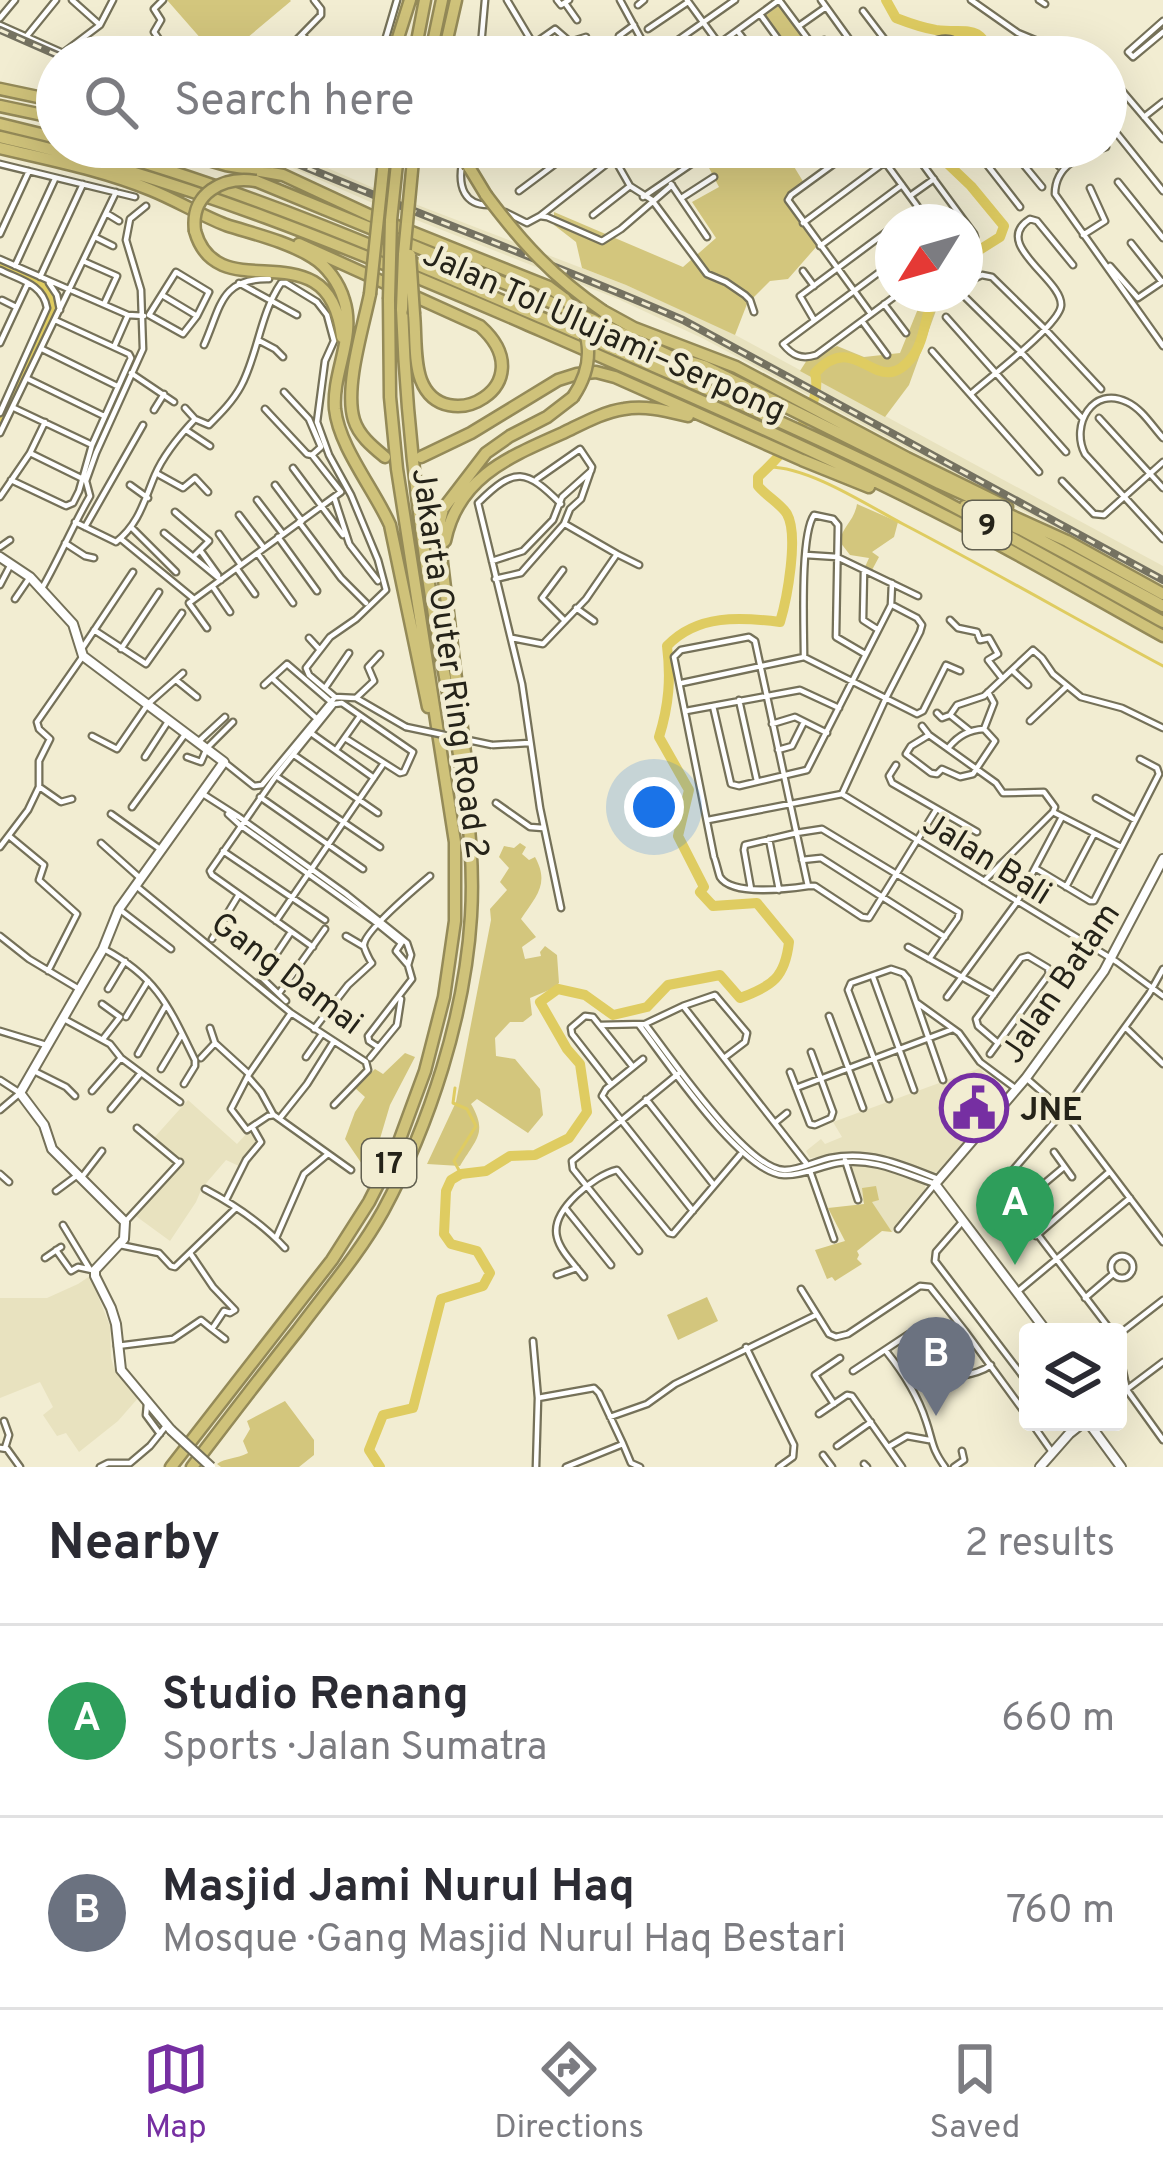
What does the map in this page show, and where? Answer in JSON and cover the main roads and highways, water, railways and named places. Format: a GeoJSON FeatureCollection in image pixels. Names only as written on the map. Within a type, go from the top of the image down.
{"type":"FeatureCollection","features":[{"type":"Feature","properties":{"kind":"highway"},"geometry":{"type":"LineString","coordinates":[[399,36],[410,0]]}},
{"type":"Feature","properties":{"kind":"highway"},"geometry":{"type":"LineString","coordinates":[[404,36],[410,0]]}},
{"type":"Feature","properties":{"kind":"highway"},"geometry":{"type":"LineString","coordinates":[[418,36],[425,0]]}},
{"type":"Feature","properties":{"kind":"highway"},"geometry":{"type":"LineString","coordinates":[[434,36],[442,0]]}},
{"type":"Feature","properties":{"kind":"highway"},"geometry":{"type":"LineString","coordinates":[[448,36],[456,0]]}},
{"type":"Feature","properties":{"kind":"highway"},"geometry":{"type":"LineString","coordinates":[[0,89],[36,97]]}},
{"type":"Feature","properties":{"kind":"highway"},"geometry":{"type":"LineString","coordinates":[[0,106],[36,114]]}},
{"type":"Feature","properties":{"kind":"highway"},"geometry":{"type":"LineString","coordinates":[[0,124],[36,133]]}},
{"type":"Feature","properties":{"kind":"highway","name":"Jalan Tol Ulujami–Serpong"},"geometry":{"type":"LineString","coordinates":[[0,137],[36,145]]}},
{"type":"Feature","properties":{"kind":"highway"},"geometry":{"type":"LineString","coordinates":[[0,148],[36,157]]}},
{"type":"Feature","properties":{"kind":"highway"},"geometry":{"type":"LineString","coordinates":[[84,168],[297,249],[328,271],[345,302],[348,320],[335,394],[339,428],[390,525],[449,798]]}},
{"type":"Feature","properties":{"kind":"highway","name":"Jalan Tol Ulujami–Serpong"},"geometry":{"type":"LineString","coordinates":[[118,168],[250,210],[446,283],[769,432],[801,454],[950,519],[1163,636]]}},
{"type":"Feature","properties":{"kind":"highway","name":"Jalan Tol Ulujami–Serpong"},"geometry":{"type":"LineString","coordinates":[[158,168],[362,239],[411,268]]}},
{"type":"Feature","properties":{"kind":"highway"},"geometry":{"type":"LineString","coordinates":[[243,168],[283,175],[420,243]]}},
{"type":"Feature","properties":{"kind":"highway"},"geometry":{"type":"LineString","coordinates":[[386,457],[361,435],[351,402],[389,168]]}},
{"type":"Feature","properties":{"kind":"highway","name":"Jakarta Outer Ring Road 2"},"geometry":{"type":"LineString","coordinates":[[171,1467],[332,1260],[369,1202],[397,1147],[444,997],[454,921],[455,842],[390,397],[392,168]]}},
{"type":"Feature","properties":{"kind":"highway","name":"Jakarta Outer Ring Road 2"},"geometry":{"type":"LineString","coordinates":[[192,1467],[346,1267],[382,1211],[440,1075],[460,1004],[471,916],[471,837],[412,469],[405,392],[412,168]]}},
{"type":"Feature","properties":{"kind":"highway"},"geometry":{"type":"LineString","coordinates":[[470,168],[520,241],[548,270],[603,311],[634,328],[736,367],[790,403]]}},
{"type":"Feature","properties":{"kind":"highway"},"geometry":{"type":"LineString","coordinates":[[343,358],[338,315],[322,288],[298,275],[224,266],[203,251],[195,231],[196,209],[208,192],[229,180],[256,181],[549,287],[566,299],[586,332],[587,370],[573,397],[479,461],[454,501],[442,563],[471,837]]}},
{"type":"Feature","properties":{"kind":"highway"},"geometry":{"type":"LineString","coordinates":[[244,230],[323,253],[480,326],[499,347],[499,382],[470,405],[459,407],[438,400],[419,376],[408,312]]}},
{"type":"Feature","properties":{"kind":"highway"},"geometry":{"type":"LineString","coordinates":[[451,255],[670,356],[790,403],[989,497],[1163,594]]}},
{"type":"Feature","properties":{"kind":"highway"},"geometry":{"type":"LineString","coordinates":[[421,457],[558,380],[577,374],[615,377],[715,422]]}},
{"type":"Feature","properties":{"kind":"highway"},"geometry":{"type":"LineString","coordinates":[[454,501],[503,460],[621,409],[658,409],[769,432]]}},
{"type":"Feature","properties":{"kind":"highway","name":"Jalan Tol Ulujami–Serpong"},"geometry":{"type":"LineString","coordinates":[[769,432],[807,434],[901,479],[1163,622]]}},
{"type":"Feature","properties":{"kind":"highway"},"geometry":{"type":"LineString","coordinates":[[901,479],[1022,530],[1163,606]]}},
{"type":"Feature","properties":{"kind":"waterway"},"geometry":{"type":"LineString","coordinates":[[886,0],[901,20],[979,36]]}},
{"type":"Feature","properties":{"kind":"waterway"},"geometry":{"type":"LineString","coordinates":[[952,168],[1004,226],[1000,237],[983,248]]}},
{"type":"Feature","properties":{"kind":"waterway"},"geometry":{"type":"LineString","coordinates":[[0,262],[41,284],[52,309],[0,419]]}},
{"type":"Feature","properties":{"kind":"waterway"},"geometry":{"type":"LineString","coordinates":[[380,1467],[369,1450],[383,1415],[413,1408],[441,1299],[483,1286],[490,1273],[477,1251],[451,1244],[444,1234],[451,1180],[486,1171],[510,1156],[535,1155],[569,1138],[587,1112],[580,1064],[540,1002],[558,989],[585,995],[613,1015],[647,1007],[668,985],[720,975],[740,998],[769,984],[784,964],[789,942],[757,903],[713,906],[700,892],[704,887],[678,836],[689,790],[659,737],[668,691],[667,646],[706,623],[735,619],[780,622],[792,536],[784,510],[758,486],[758,477],[808,415],[815,373],[843,357],[878,370],[900,369],[917,350],[928,312]]}},
{"type":"Feature","properties":{"kind":"waterway"},"geometry":{"type":"LineString","coordinates":[[769,467],[802,473],[837,488],[1163,666]]}},
{"type":"Feature","properties":{"kind":"waterway"},"geometry":{"type":"LineString","coordinates":[[455,1088],[453,1103],[467,1109],[476,1126],[454,1161],[461,1174]]}},
{"type":"Feature","properties":{"kind":"railway"},"geometry":{"type":"LineString","coordinates":[[0,30],[36,46]]}},
{"type":"Feature","properties":{"kind":"railway"},"geometry":{"type":"LineString","coordinates":[[309,168],[683,320],[1163,580]]}},
{"type":"Feature","properties":{"kind":"place","name":"JNE"},"geometry":{"type":"Point","coordinates":[974,1108]}},
{"type":"Feature","properties":{"kind":"place","name":"Studio Renang"},"geometry":{"type":"Point","coordinates":[1015,1265]}},
{"type":"Feature","properties":{"kind":"place","name":"Masjid Jami Nurul Haq"},"geometry":{"type":"Point","coordinates":[936,1416]}}]}
